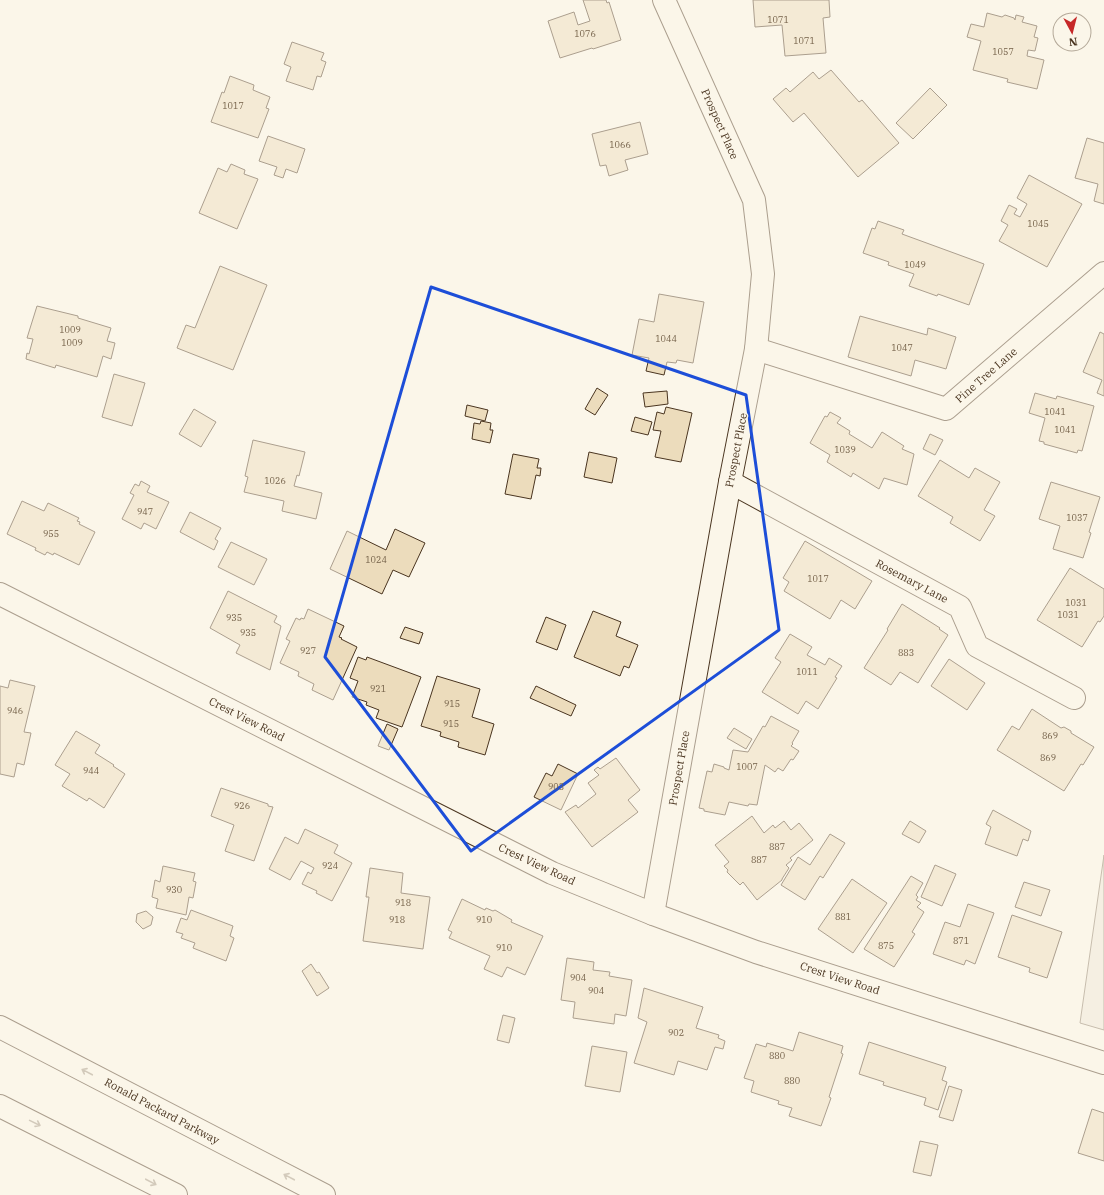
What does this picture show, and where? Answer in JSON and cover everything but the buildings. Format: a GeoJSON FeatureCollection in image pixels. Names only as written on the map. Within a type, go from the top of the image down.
{"type":"FeatureCollection","features":[{"type":"Feature","properties":{"kind":"main road","name":"Prospect Place"},"geometry":{"type":"LineString","coordinates":[[653,914],[730,482],[756,349],[764,274],[754,200],[664,0]]}},
{"type":"Feature","properties":{"kind":"main road","name":"Pine Tree Lane"},"geometry":{"type":"LineString","coordinates":[[756,349],[946,410],[1104,273]]}},
{"type":"Feature","properties":{"kind":"main road","name":"Rosemary Lane"},"geometry":{"type":"LineString","coordinates":[[730,482],[960,607],[977,646],[1074,698]]}},
{"type":"Feature","properties":{"kind":"main road","name":"Crest View Road"},"geometry":{"type":"LineString","coordinates":[[0,594],[552,873],[653,914],[756,952],[1104,1063]]}},
{"type":"Feature","properties":{"kind":"main road","name":"Ronald Packard Parkway"},"geometry":{"type":"LineString","coordinates":[[0,1027],[324,1195]]}},
{"type":"Feature","properties":{"kind":"main road"},"geometry":{"type":"LineString","coordinates":[[0,1106],[176,1195]]}},
{"type":"Feature","properties":{"kind":"highlighted area"},"geometry":{"type":"Polygon","coordinates":[[[431,287],[746,395],[779,630],[471,851],[325,657],[431,287]]]}},
{"type":"Feature","properties":{"kind":"shaded area"},"geometry":{"type":"Polygon","coordinates":[[[1104,855],[1104,1030],[1080,1023],[1104,855]]]}}]}
